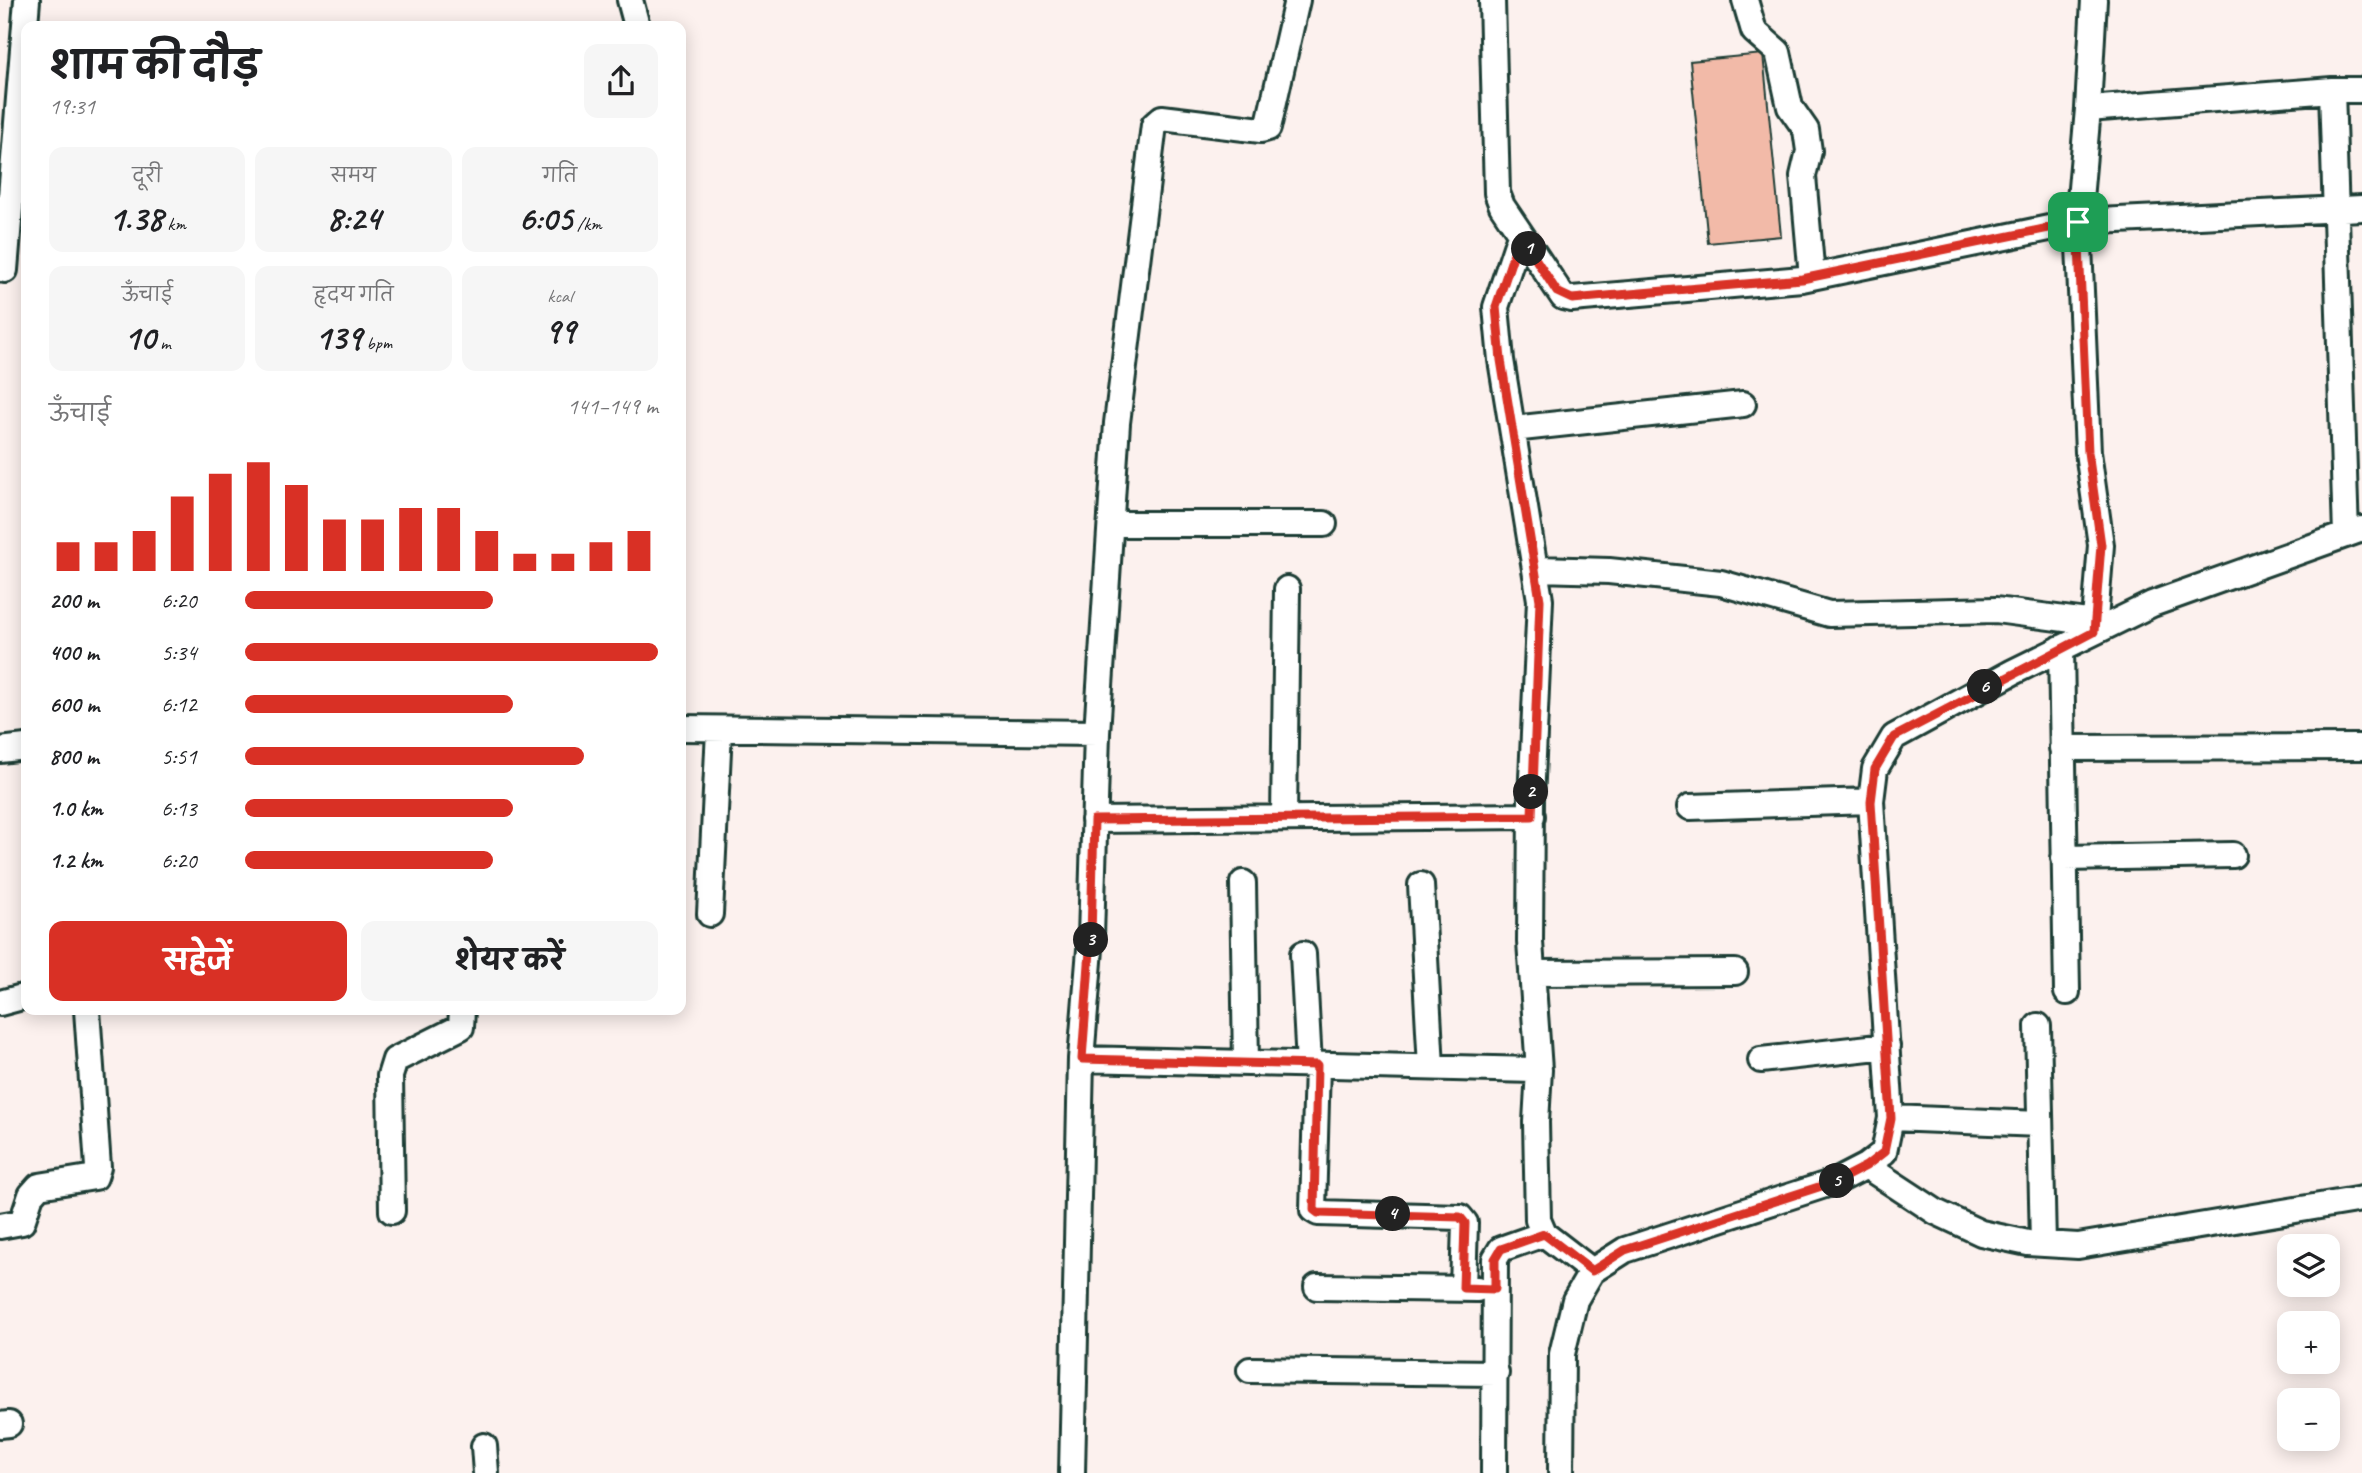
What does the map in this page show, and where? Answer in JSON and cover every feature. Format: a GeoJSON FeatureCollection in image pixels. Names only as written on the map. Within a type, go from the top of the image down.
{"type":"FeatureCollection","features":[{"type":"Feature","properties":{"kind":"street"},"geometry":{"type":"LineString","coordinates":[[25,21],[27,0]]}},
{"type":"Feature","properties":{"kind":"street"},"geometry":{"type":"LineString","coordinates":[[630,0],[636,21]]}},
{"type":"Feature","properties":{"kind":"street"},"geometry":{"type":"LineString","coordinates":[[1072,1473],[1082,1059],[1091,937],[1097,733],[1117,423],[1154,125],[1162,118],[1261,130],[1268,128],[1297,0]]}},
{"type":"Feature","properties":{"kind":"street"},"geometry":{"type":"LineString","coordinates":[[1492,0],[1497,193],[1557,292],[1572,299],[1812,277],[2078,222],[2362,208]]}},
{"type":"Feature","properties":{"kind":"street"},"geometry":{"type":"LineString","coordinates":[[1745,0],[1754,31],[1778,52],[1790,107],[1806,130],[1809,150],[1802,176],[1812,277]]}},
{"type":"Feature","properties":{"kind":"street"},"geometry":{"type":"LineString","coordinates":[[2094,0],[2078,222],[2088,452],[2101,545],[2094,627]]}},
{"type":"Feature","properties":{"kind":"street"},"geometry":{"type":"LineString","coordinates":[[5,270],[21,74]]}},
{"type":"Feature","properties":{"kind":"street"},"geometry":{"type":"LineString","coordinates":[[1560,1473],[1562,1354],[1575,1300],[1592,1271],[1625,1250],[1837,1181],[1866,1166],[1884,1152],[1891,1118],[1871,802],[1875,769],[1894,737],[2061,648],[2094,627],[2354,532],[2332,90]]}},
{"type":"Feature","properties":{"kind":"street"},"geometry":{"type":"LineString","coordinates":[[2088,109],[2362,90]]}},
{"type":"Feature","properties":{"kind":"street"},"geometry":{"type":"LineString","coordinates":[[1520,235],[1496,307],[1501,360],[1538,569],[1540,600],[1532,816],[1532,973],[1539,1070],[1538,1220],[1544,1234],[1592,1271]]}},
{"type":"Feature","properties":{"kind":"street"},"geometry":{"type":"LineString","coordinates":[[1513,429],[1743,404]]}},
{"type":"Feature","properties":{"kind":"street"},"geometry":{"type":"LineString","coordinates":[[1111,524],[1324,524]]}},
{"type":"Feature","properties":{"kind":"street"},"geometry":{"type":"LineString","coordinates":[[1538,569],[1609,571],[1721,583],[1829,614],[1996,610],[2094,627]]}},
{"type":"Feature","properties":{"kind":"street"},"geometry":{"type":"LineString","coordinates":[[1284,818],[1287,589]]}},
{"type":"Feature","properties":{"kind":"street"},"geometry":{"type":"LineString","coordinates":[[2061,648],[2067,992]]}},
{"type":"Feature","properties":{"kind":"street"},"geometry":{"type":"LineString","coordinates":[[686,728],[1097,733]]}},
{"type":"Feature","properties":{"kind":"street"},"geometry":{"type":"LineString","coordinates":[[710,914],[719,730]]}},
{"type":"Feature","properties":{"kind":"street"},"geometry":{"type":"LineString","coordinates":[[2062,748],[2256,745],[2362,747]]}},
{"type":"Feature","properties":{"kind":"street"},"geometry":{"type":"LineString","coordinates":[[0,750],[21,748]]}},
{"type":"Feature","properties":{"kind":"street"},"geometry":{"type":"LineString","coordinates":[[1690,807],[1871,802]]}},
{"type":"Feature","properties":{"kind":"street"},"geometry":{"type":"LineString","coordinates":[[1094,820],[1532,816]]}},
{"type":"Feature","properties":{"kind":"street"},"geometry":{"type":"LineString","coordinates":[[2064,858],[2233,855]]}},
{"type":"Feature","properties":{"kind":"street"},"geometry":{"type":"LineString","coordinates":[[1243,883],[1246,1063]]}},
{"type":"Feature","properties":{"kind":"street"},"geometry":{"type":"LineString","coordinates":[[1421,885],[1431,1067]]}},
{"type":"Feature","properties":{"kind":"street"},"geometry":{"type":"LineString","coordinates":[[1303,954],[1313,1064],[1314,1210],[1318,1213],[1460,1217],[1465,1223],[1463,1288]]}},
{"type":"Feature","properties":{"kind":"street"},"geometry":{"type":"LineString","coordinates":[[1532,973],[1735,972]]}},
{"type":"Feature","properties":{"kind":"street"},"geometry":{"type":"LineString","coordinates":[[0,1003],[21,997]]}},
{"type":"Feature","properties":{"kind":"street"},"geometry":{"type":"LineString","coordinates":[[0,1226],[22,1223],[31,1195],[39,1185],[95,1177],[98,1167],[87,1015]]}},
{"type":"Feature","properties":{"kind":"street"},"geometry":{"type":"LineString","coordinates":[[392,1211],[390,1076],[395,1060],[461,1027],[462,1015]]}},
{"type":"Feature","properties":{"kind":"street"},"geometry":{"type":"LineString","coordinates":[[2038,1026],[2043,1244]]}},
{"type":"Feature","properties":{"kind":"street"},"geometry":{"type":"LineString","coordinates":[[1761,1060],[1887,1046]]}},
{"type":"Feature","properties":{"kind":"street"},"geometry":{"type":"LineString","coordinates":[[1082,1059],[1539,1070]]}},
{"type":"Feature","properties":{"kind":"street"},"geometry":{"type":"LineString","coordinates":[[1891,1118],[2040,1124]]}},
{"type":"Feature","properties":{"kind":"street"},"geometry":{"type":"LineString","coordinates":[[1866,1166],[1936,1212],[1981,1233],[2078,1247],[2362,1199]]}},
{"type":"Feature","properties":{"kind":"street"},"geometry":{"type":"LineString","coordinates":[[1494,1473],[1495,1259],[1501,1249],[1544,1234]]}},
{"type":"Feature","properties":{"kind":"street"},"geometry":{"type":"LineString","coordinates":[[1317,1287],[1495,1289]]}},
{"type":"Feature","properties":{"kind":"street"},"geometry":{"type":"LineString","coordinates":[[1250,1370],[1496,1373]]}},
{"type":"Feature","properties":{"kind":"street"},"geometry":{"type":"LineString","coordinates":[[484,1446],[486,1473]]}},
{"type":"Feature","properties":{"kind":"building"},"geometry":{"type":"Polygon","coordinates":[[[1763,54],[1781,236],[1708,243],[1690,61],[1763,54]]]}},
{"type":"Feature","properties":{"kind":"route"},"geometry":{"type":"LineString","coordinates":[[2078,222],[2088,452],[2101,545],[2094,632],[2013,672],[1894,737],[1875,769],[1871,802],[1875,825],[1891,1118],[1884,1152],[1866,1166],[1837,1181],[1625,1250],[1592,1271],[1544,1234],[1501,1249],[1495,1259],[1495,1289],[1463,1288],[1465,1223],[1460,1217],[1318,1213],[1312,1208],[1317,1065],[1082,1059],[1091,937],[1094,820],[1532,816],[1540,600],[1538,569],[1501,360],[1496,307],[1520,235],[1557,292],[1572,299],[1802,279],[2078,222]]}}]}
